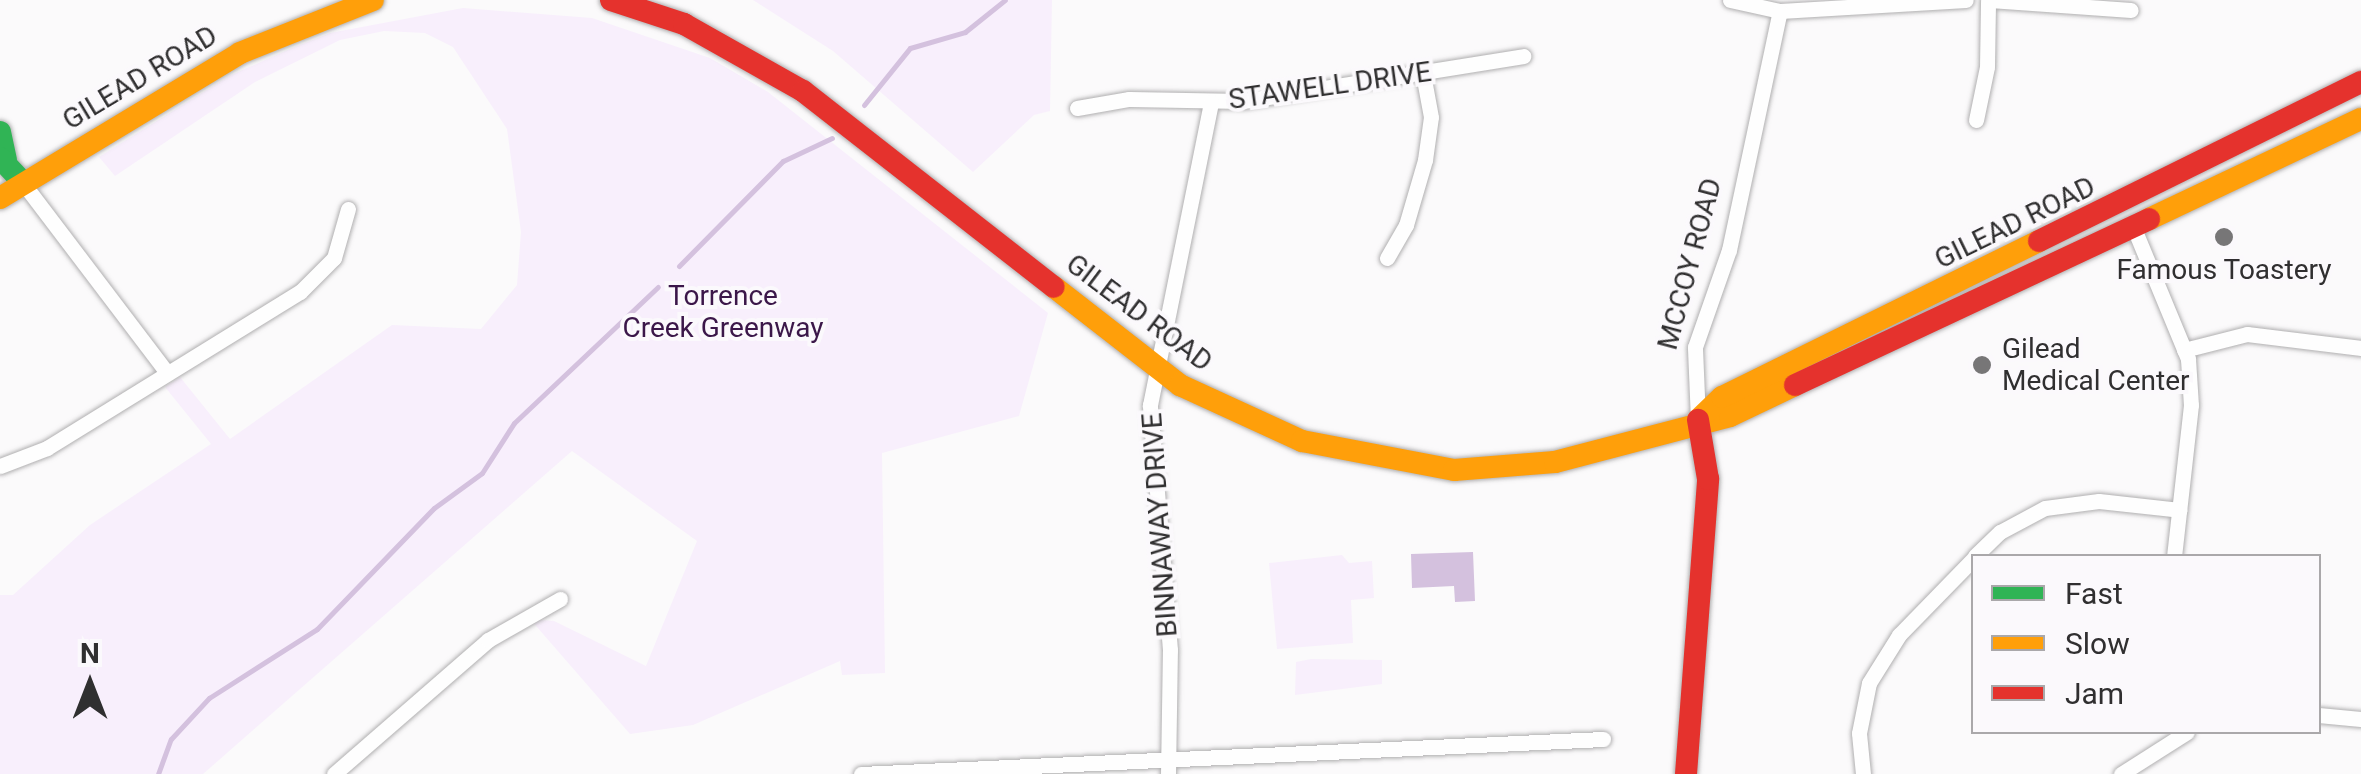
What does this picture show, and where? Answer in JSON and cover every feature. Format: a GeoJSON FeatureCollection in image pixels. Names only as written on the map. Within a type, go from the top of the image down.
{"type":"FeatureCollection","features":[{"type":"Feature","properties":{"kind":"main road","name":"GILEAD ROAD"},"geometry":{"type":"LineString","coordinates":[[0,198],[240,53],[373,0]]}},
{"type":"Feature","properties":{"kind":"main road","name":"GILEAD ROAD"},"geometry":{"type":"LineString","coordinates":[[610,0],[684,24],[778,73],[1154,367],[1283,434],[1362,457],[1454,470],[1556,462],[1698,420],[1730,416],[2361,119]]}},
{"type":"Feature","properties":{"kind":"main road","name":"GILEAD ROAD"},"geometry":{"type":"LineString","coordinates":[[1698,420],[1722,397],[2361,82]]}},
{"type":"Feature","properties":{"kind":"main road"},"geometry":{"type":"LineString","coordinates":[[0,132],[3,159],[23,183]]}},
{"type":"Feature","properties":{"kind":"main road","name":"MCCOY ROAD"},"geometry":{"type":"LineString","coordinates":[[1686,774],[1708,479],[1698,420]]}},
{"type":"Feature","properties":{"kind":"street"},"geometry":{"type":"LineString","coordinates":[[1730,0],[1780,11],[1966,0]]}},
{"type":"Feature","properties":{"kind":"street"},"geometry":{"type":"LineString","coordinates":[[1976,120],[1986,67],[1989,0],[2131,10]]}},
{"type":"Feature","properties":{"kind":"street","name":"MCCOY ROAD"},"geometry":{"type":"LineString","coordinates":[[1698,420],[1695,347],[1729,250],[1780,11]]}},
{"type":"Feature","properties":{"kind":"street","name":"STAWELL DRIVE"},"geometry":{"type":"LineString","coordinates":[[1077,108],[1129,100],[1212,102],[1423,74],[1523,56]]}},
{"type":"Feature","properties":{"kind":"street"},"geometry":{"type":"LineString","coordinates":[[1388,258],[1406,225],[1425,160],[1431,116],[1423,74]]}},
{"type":"Feature","properties":{"kind":"street","name":"BINNAWAY DRIVE"},"geometry":{"type":"LineString","coordinates":[[1168,768],[1170,650],[1148,437],[1154,367],[1212,102]]}},
{"type":"Feature","properties":{"kind":"street"},"geometry":{"type":"LineString","coordinates":[[23,183],[167,374]]}},
{"type":"Feature","properties":{"kind":"street"},"geometry":{"type":"LineString","coordinates":[[0,466],[47,448],[300,292],[334,258],[348,209]]}},
{"type":"Feature","properties":{"kind":"street"},"geometry":{"type":"LineString","coordinates":[[2134,226],[2184,350],[2191,405],[2174,554]]}},
{"type":"Feature","properties":{"kind":"street"},"geometry":{"type":"LineString","coordinates":[[2184,350],[2247,334],[2361,348]]}},
{"type":"Feature","properties":{"kind":"street"},"geometry":{"type":"LineString","coordinates":[[1979,554],[2024,517],[2067,502],[2180,510]]}},
{"type":"Feature","properties":{"kind":"street"},"geometry":{"type":"LineString","coordinates":[[1863,774],[1859,733],[1869,683],[1899,635],[1971,561]]}},
{"type":"Feature","properties":{"kind":"street"},"geometry":{"type":"LineString","coordinates":[[334,774],[488,640],[560,598]]}},
{"type":"Feature","properties":{"kind":"street"},"geometry":{"type":"LineString","coordinates":[[2321,715],[2361,719]]}},
{"type":"Feature","properties":{"kind":"street"},"geometry":{"type":"LineString","coordinates":[[2122,774],[2183,734]]}},
{"type":"Feature","properties":{"kind":"street"},"geometry":{"type":"LineString","coordinates":[[861,774],[1168,768],[1603,739]]}},
{"type":"Feature","properties":{"kind":"green space"},"geometry":{"type":"Polygon","coordinates":[[[753,0],[1052,0],[1050,111],[1034,115],[973,172],[833,51],[753,0]]]}},
{"type":"Feature","properties":{"kind":"green space","name":"Torrence Creek Greenway"},"geometry":{"type":"Polygon","coordinates":[[[463,8],[592,18],[710,58],[768,92],[1048,313],[1019,416],[882,453],[885,673],[842,675],[840,661],[693,725],[630,734],[530,619],[554,621],[646,666],[697,541],[572,451],[203,774],[0,774],[0,595],[13,595],[90,525],[211,444],[165,387],[180,377],[230,439],[392,325],[481,329],[517,285],[521,232],[507,129],[453,47],[425,33],[384,31],[340,40],[255,82],[115,176],[99,157],[229,76],[292,48],[330,33],[463,8]]]}},
{"type":"Feature","properties":{"kind":"green space"},"geometry":{"type":"Polygon","coordinates":[[[1342,555],[1349,563],[1372,561],[1374,598],[1351,600],[1353,643],[1277,649],[1269,563],[1342,555]]]}},
{"type":"Feature","properties":{"kind":"green space"},"geometry":{"type":"Polygon","coordinates":[[[1382,660],[1382,684],[1295,695],[1296,662],[1382,660]]]}},
{"type":"Feature","properties":{"kind":"shaded area"},"geometry":{"type":"Polygon","coordinates":[[[1473,552],[1475,601],[1455,602],[1454,586],[1412,588],[1411,554],[1473,552]]]}},
{"type":"Feature","properties":{"kind":"waterway"},"geometry":{"type":"LineString","coordinates":[[864,105],[910,48],[965,32],[1005,0]]}},
{"type":"Feature","properties":{"kind":"waterway"},"geometry":{"type":"LineString","coordinates":[[679,266],[783,161],[832,138]]}},
{"type":"Feature","properties":{"kind":"waterway"},"geometry":{"type":"LineString","coordinates":[[158,774],[171,739],[209,698],[317,629],[434,508],[482,473],[514,423],[658,287]]}},
{"type":"Feature","properties":{"kind":"traffic: fast"},"geometry":{"type":"LineString","coordinates":[[0,132],[6,160]]}},
{"type":"Feature","properties":{"kind":"traffic: fast"},"geometry":{"type":"LineString","coordinates":[[0,158],[23,183]]}},
{"type":"Feature","properties":{"kind":"traffic: slow"},"geometry":{"type":"LineString","coordinates":[[0,198],[240,53],[373,0]]}},
{"type":"Feature","properties":{"kind":"traffic: slow"},"geometry":{"type":"LineString","coordinates":[[2149,219],[2361,119]]}},
{"type":"Feature","properties":{"kind":"traffic: slow"},"geometry":{"type":"LineString","coordinates":[[1698,420],[1722,397],[2039,241]]}},
{"type":"Feature","properties":{"kind":"traffic: slow"},"geometry":{"type":"LineString","coordinates":[[1054,287],[1180,385],[1302,441],[1454,470],[1555,462],[1730,416],[1795,385]]}},
{"type":"Feature","properties":{"kind":"traffic: jam"},"geometry":{"type":"LineString","coordinates":[[611,0],[684,24],[803,91],[1054,287]]}},
{"type":"Feature","properties":{"kind":"traffic: jam"},"geometry":{"type":"LineString","coordinates":[[2039,241],[2361,82]]}},
{"type":"Feature","properties":{"kind":"traffic: jam"},"geometry":{"type":"LineString","coordinates":[[1795,385],[2149,219]]}},
{"type":"Feature","properties":{"kind":"traffic: jam"},"geometry":{"type":"LineString","coordinates":[[1686,774],[1708,479],[1698,420]]}},
{"type":"Feature","properties":{"kind":"place","name":"Famous Toastery"},"geometry":{"type":"Point","coordinates":[2224,237]}},
{"type":"Feature","properties":{"kind":"place","name":"Gilead Medical Center"},"geometry":{"type":"Point","coordinates":[1982,365]}}]}
